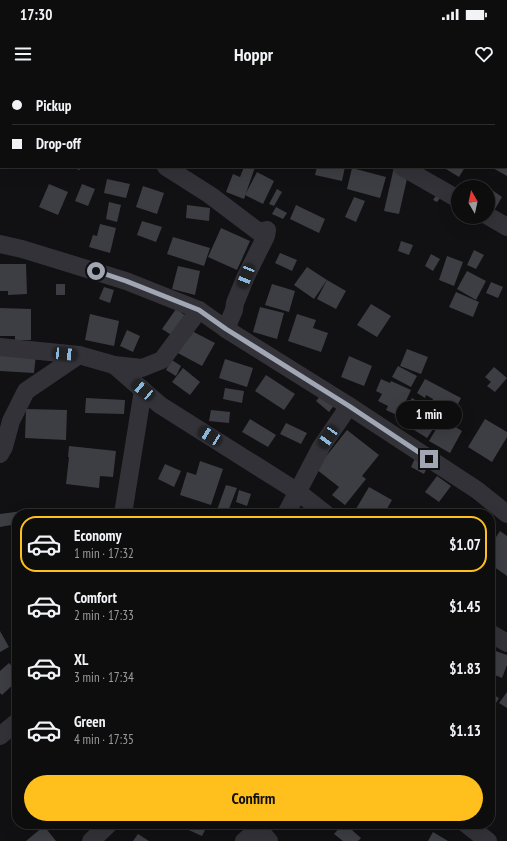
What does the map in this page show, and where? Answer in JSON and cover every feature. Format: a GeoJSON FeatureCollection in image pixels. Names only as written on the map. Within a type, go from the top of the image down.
{"type":"FeatureCollection","features":[{"type":"Feature","properties":{"kind":"street"},"geometry":{"type":"LineString","coordinates":[[168,168],[210,195],[259,232],[267,230],[266,236],[246,276],[226,329]]}},
{"type":"Feature","properties":{"kind":"street"},"geometry":{"type":"LineString","coordinates":[[404,168],[451,195]]}},
{"type":"Feature","properties":{"kind":"street"},"geometry":{"type":"LineString","coordinates":[[495,220],[507,227]]}},
{"type":"Feature","properties":{"kind":"street"},"geometry":{"type":"LineString","coordinates":[[0,244],[22,249],[118,278],[199,310],[226,329],[349,406],[477,490],[507,514]]}},
{"type":"Feature","properties":{"kind":"street"},"geometry":{"type":"LineString","coordinates":[[0,347],[79,355],[114,365],[142,368],[162,360],[199,310]]}},
{"type":"Feature","properties":{"kind":"street"},"geometry":{"type":"LineString","coordinates":[[0,454],[4,447],[10,421],[26,391],[79,355]]}},
{"type":"Feature","properties":{"kind":"street"},"geometry":{"type":"LineString","coordinates":[[114,365],[160,404],[298,492],[320,509]]}},
{"type":"Feature","properties":{"kind":"street"},"geometry":{"type":"LineString","coordinates":[[124,509],[143,390]]}},
{"type":"Feature","properties":{"kind":"street"},"geometry":{"type":"LineString","coordinates":[[289,509],[321,447],[349,406]]}},
{"type":"Feature","properties":{"kind":"street"},"geometry":{"type":"LineString","coordinates":[[495,636],[507,643]]}},
{"type":"Feature","properties":{"kind":"street"},"geometry":{"type":"LineString","coordinates":[[0,736],[12,726]]}},
{"type":"Feature","properties":{"kind":"street"},"geometry":{"type":"LineString","coordinates":[[91,841],[104,829]]}},
{"type":"Feature","properties":{"kind":"street"},"geometry":{"type":"LineString","coordinates":[[472,829],[488,841]]}},
{"type":"Feature","properties":{"kind":"street"},"geometry":{"type":"LineString","coordinates":[[244,841],[261,831]]}},
{"type":"Feature","properties":{"kind":"building"},"geometry":{"type":"Polygon","coordinates":[[[244,168],[255,168],[244,199],[226,192],[233,174],[240,177],[244,168]]]}},
{"type":"Feature","properties":{"kind":"building"},"geometry":{"type":"Polygon","coordinates":[[[317,168],[345,168],[342,181],[315,175],[317,168]]]}},
{"type":"Feature","properties":{"kind":"building"},"geometry":{"type":"Polygon","coordinates":[[[352,168],[386,177],[380,198],[347,189],[352,168]]]}},
{"type":"Feature","properties":{"kind":"building"},"geometry":{"type":"Polygon","coordinates":[[[394,168],[409,170],[399,214],[384,211],[394,168]]]}},
{"type":"Feature","properties":{"kind":"building"},"geometry":{"type":"Polygon","coordinates":[[[446,168],[464,168],[459,177],[446,168]]]}},
{"type":"Feature","properties":{"kind":"building"},"geometry":{"type":"Polygon","coordinates":[[[493,168],[507,168],[507,176],[493,168]]]}},
{"type":"Feature","properties":{"kind":"building"},"geometry":{"type":"Polygon","coordinates":[[[257,172],[274,181],[263,204],[245,195],[257,172]]]}},
{"type":"Feature","properties":{"kind":"building"},"geometry":{"type":"Polygon","coordinates":[[[107,179],[130,184],[126,198],[104,193],[107,179]]]}},
{"type":"Feature","properties":{"kind":"building"},"geometry":{"type":"Polygon","coordinates":[[[49,184],[68,192],[58,215],[39,207],[49,184]]]}},
{"type":"Feature","properties":{"kind":"building"},"geometry":{"type":"Polygon","coordinates":[[[82,184],[95,189],[88,206],[75,201],[82,184]]]}},
{"type":"Feature","properties":{"kind":"building"},"geometry":{"type":"Polygon","coordinates":[[[143,186],[164,193],[157,214],[136,207],[143,186]]]}},
{"type":"Feature","properties":{"kind":"building"},"geometry":{"type":"Polygon","coordinates":[[[277,189],[282,192],[274,206],[269,204],[277,189]]]}},
{"type":"Feature","properties":{"kind":"building"},"geometry":{"type":"Polygon","coordinates":[[[495,192],[502,197],[495,209],[495,192]]]}},
{"type":"Feature","properties":{"kind":"building"},"geometry":{"type":"Polygon","coordinates":[[[437,194],[441,197],[437,202],[433,200],[437,194]]]}},
{"type":"Feature","properties":{"kind":"building"},"geometry":{"type":"Polygon","coordinates":[[[354,197],[365,201],[356,222],[345,217],[354,197]]]}},
{"type":"Feature","properties":{"kind":"building"},"geometry":{"type":"Polygon","coordinates":[[[109,202],[121,205],[117,222],[106,219],[109,202]]]}},
{"type":"Feature","properties":{"kind":"building"},"geometry":{"type":"Polygon","coordinates":[[[187,205],[210,208],[209,221],[186,218],[187,205]]]}},
{"type":"Feature","properties":{"kind":"building"},"geometry":{"type":"Polygon","coordinates":[[[296,205],[325,219],[319,233],[290,219],[296,205]]]}},
{"type":"Feature","properties":{"kind":"building"},"geometry":{"type":"Polygon","coordinates":[[[276,207],[287,213],[283,219],[272,214],[276,207]]]}},
{"type":"Feature","properties":{"kind":"building"},"geometry":{"type":"Polygon","coordinates":[[[142,221],[162,227],[156,242],[137,235],[142,221]]]}},
{"type":"Feature","properties":{"kind":"building"},"geometry":{"type":"Polygon","coordinates":[[[100,224],[116,228],[110,253],[89,247],[93,235],[97,236],[100,224]]]}},
{"type":"Feature","properties":{"kind":"building"},"geometry":{"type":"Polygon","coordinates":[[[221,228],[250,241],[237,270],[208,257],[221,228]]]}},
{"type":"Feature","properties":{"kind":"building"},"geometry":{"type":"Polygon","coordinates":[[[173,237],[210,248],[204,266],[167,254],[173,237]]]}},
{"type":"Feature","properties":{"kind":"building"},"geometry":{"type":"Polygon","coordinates":[[[401,241],[413,245],[409,255],[398,251],[401,241]]]}},
{"type":"Feature","properties":{"kind":"building"},"geometry":{"type":"Polygon","coordinates":[[[474,250],[484,255],[476,269],[467,265],[474,250]]]}},
{"type":"Feature","properties":{"kind":"building"},"geometry":{"type":"Polygon","coordinates":[[[280,253],[297,260],[292,271],[275,263],[280,253]]]}},
{"type":"Feature","properties":{"kind":"building"},"geometry":{"type":"Polygon","coordinates":[[[431,254],[440,259],[433,271],[425,266],[431,254]]]}},
{"type":"Feature","properties":{"kind":"building"},"geometry":{"type":"Polygon","coordinates":[[[447,256],[463,262],[454,286],[439,280],[447,256]]]}},
{"type":"Feature","properties":{"kind":"building"},"geometry":{"type":"Polygon","coordinates":[[[0,264],[26,264],[27,294],[8,295],[8,291],[0,291],[0,264]]]}},
{"type":"Feature","properties":{"kind":"building"},"geometry":{"type":"Polygon","coordinates":[[[178,266],[200,271],[195,295],[172,289],[178,266]]]}},
{"type":"Feature","properties":{"kind":"building"},"geometry":{"type":"Polygon","coordinates":[[[307,267],[327,280],[314,299],[294,285],[307,267]]]}},
{"type":"Feature","properties":{"kind":"building"},"geometry":{"type":"Polygon","coordinates":[[[467,271],[486,281],[476,300],[457,289],[467,271]]]}},
{"type":"Feature","properties":{"kind":"building"},"geometry":{"type":"Polygon","coordinates":[[[327,280],[346,291],[336,309],[317,299],[327,280]]]}},
{"type":"Feature","properties":{"kind":"building"},"geometry":{"type":"Polygon","coordinates":[[[491,282],[503,287],[498,298],[486,293],[491,282]]]}},
{"type":"Feature","properties":{"kind":"building"},"geometry":{"type":"Polygon","coordinates":[[[56,284],[65,284],[65,295],[56,295],[56,284]]]}},
{"type":"Feature","properties":{"kind":"building"},"geometry":{"type":"Polygon","coordinates":[[[272,284],[295,291],[289,312],[265,305],[272,284]]]}},
{"type":"Feature","properties":{"kind":"building"},"geometry":{"type":"Polygon","coordinates":[[[104,287],[114,290],[110,303],[99,299],[104,287]]]}},
{"type":"Feature","properties":{"kind":"building"},"geometry":{"type":"Polygon","coordinates":[[[456,292],[479,302],[473,317],[449,307],[456,292]]]}},
{"type":"Feature","properties":{"kind":"building"},"geometry":{"type":"Polygon","coordinates":[[[371,304],[391,316],[377,337],[357,325],[371,304]]]}},
{"type":"Feature","properties":{"kind":"building"},"geometry":{"type":"Polygon","coordinates":[[[260,307],[284,313],[277,339],[253,332],[260,307]]]}},
{"type":"Feature","properties":{"kind":"building"},"geometry":{"type":"Polygon","coordinates":[[[0,308],[31,309],[31,340],[15,340],[15,336],[0,336],[0,308]]]}},
{"type":"Feature","properties":{"kind":"building"},"geometry":{"type":"Polygon","coordinates":[[[176,309],[186,316],[173,336],[162,329],[176,309]]]}},
{"type":"Feature","properties":{"kind":"building"},"geometry":{"type":"Polygon","coordinates":[[[90,314],[119,321],[114,346],[85,340],[90,314]]]}},
{"type":"Feature","properties":{"kind":"building"},"geometry":{"type":"Polygon","coordinates":[[[297,314],[316,320],[313,328],[328,333],[321,352],[288,341],[297,314]]]}},
{"type":"Feature","properties":{"kind":"building"},"geometry":{"type":"Polygon","coordinates":[[[188,329],[215,343],[202,366],[176,352],[188,329]]]}},
{"type":"Feature","properties":{"kind":"building"},"geometry":{"type":"Polygon","coordinates":[[[127,330],[140,336],[133,352],[120,346],[127,330]]]}},
{"type":"Feature","properties":{"kind":"building"},"geometry":{"type":"Polygon","coordinates":[[[407,349],[428,357],[421,374],[400,366],[407,349]]]}},
{"type":"Feature","properties":{"kind":"building"},"geometry":{"type":"Polygon","coordinates":[[[0,351],[36,354],[34,373],[0,371],[0,351]]]}},
{"type":"Feature","properties":{"kind":"building"},"geometry":{"type":"Polygon","coordinates":[[[349,356],[372,366],[364,386],[341,377],[349,356]]]}},
{"type":"Feature","properties":{"kind":"building"},"geometry":{"type":"Polygon","coordinates":[[[225,359],[253,368],[247,387],[219,378],[225,359]]]}},
{"type":"Feature","properties":{"kind":"building"},"geometry":{"type":"Polygon","coordinates":[[[172,360],[181,366],[176,376],[166,370],[172,360]]]}},
{"type":"Feature","properties":{"kind":"building"},"geometry":{"type":"Polygon","coordinates":[[[398,366],[417,376],[411,387],[392,377],[398,366]]]}},
{"type":"Feature","properties":{"kind":"building"},"geometry":{"type":"Polygon","coordinates":[[[494,367],[507,378],[495,392],[487,386],[491,382],[485,377],[494,367]]]}},
{"type":"Feature","properties":{"kind":"building"},"geometry":{"type":"Polygon","coordinates":[[[183,368],[200,382],[190,395],[172,382],[183,368]]]}},
{"type":"Feature","properties":{"kind":"building"},"geometry":{"type":"Polygon","coordinates":[[[266,375],[295,394],[284,410],[255,391],[266,375]]]}},
{"type":"Feature","properties":{"kind":"building"},"geometry":{"type":"Polygon","coordinates":[[[381,379],[390,383],[391,381],[411,390],[399,416],[386,410],[388,406],[378,401],[382,394],[376,391],[381,379]]]}},
{"type":"Feature","properties":{"kind":"building"},"geometry":{"type":"Polygon","coordinates":[[[425,379],[461,398],[458,404],[460,406],[452,419],[441,414],[443,410],[431,404],[433,399],[426,395],[425,398],[417,393],[425,379]]]}},
{"type":"Feature","properties":{"kind":"building"},"geometry":{"type":"Polygon","coordinates":[[[225,388],[244,391],[242,403],[223,399],[225,388]]]}},
{"type":"Feature","properties":{"kind":"building"},"geometry":{"type":"Polygon","coordinates":[[[322,394],[335,404],[329,412],[316,401],[322,394]]]}},
{"type":"Feature","properties":{"kind":"building"},"geometry":{"type":"Polygon","coordinates":[[[86,398],[125,400],[124,414],[85,413],[86,398]]]}},
{"type":"Feature","properties":{"kind":"building"},"geometry":{"type":"Polygon","coordinates":[[[412,398],[441,417],[427,438],[398,420],[412,398]]]}},
{"type":"Feature","properties":{"kind":"building"},"geometry":{"type":"Polygon","coordinates":[[[26,409],[67,410],[66,440],[25,438],[26,409]]]}},
{"type":"Feature","properties":{"kind":"building"},"geometry":{"type":"Polygon","coordinates":[[[211,410],[230,412],[229,423],[209,421],[211,410]]]}},
{"type":"Feature","properties":{"kind":"building"},"geometry":{"type":"Polygon","coordinates":[[[250,419],[276,435],[268,447],[242,432],[250,419]]]}},
{"type":"Feature","properties":{"kind":"building"},"geometry":{"type":"Polygon","coordinates":[[[442,419],[462,431],[450,453],[429,441],[442,419]]]}},
{"type":"Feature","properties":{"kind":"building"},"geometry":{"type":"Polygon","coordinates":[[[485,419],[507,432],[507,437],[492,462],[468,447],[485,419]]]}},
{"type":"Feature","properties":{"kind":"building"},"geometry":{"type":"Polygon","coordinates":[[[286,423],[307,433],[301,444],[280,434],[286,423]]]}},
{"type":"Feature","properties":{"kind":"building"},"geometry":{"type":"Polygon","coordinates":[[[347,430],[379,455],[362,476],[366,479],[345,505],[332,495],[339,487],[316,469],[347,430]]]}},
{"type":"Feature","properties":{"kind":"building"},"geometry":{"type":"Polygon","coordinates":[[[69,446],[116,451],[113,477],[100,476],[99,488],[66,484],[69,446]]]}},
{"type":"Feature","properties":{"kind":"building"},"geometry":{"type":"Polygon","coordinates":[[[416,456],[429,463],[424,474],[411,467],[416,456]]]}},
{"type":"Feature","properties":{"kind":"building"},"geometry":{"type":"Polygon","coordinates":[[[200,461],[223,469],[211,505],[180,495],[187,472],[196,475],[200,461]]]}},
{"type":"Feature","properties":{"kind":"building"},"geometry":{"type":"Polygon","coordinates":[[[165,464],[181,471],[174,487],[158,479],[165,464]]]}},
{"type":"Feature","properties":{"kind":"building"},"geometry":{"type":"Polygon","coordinates":[[[437,476],[451,486],[439,502],[425,492],[437,476]]]}},
{"type":"Feature","properties":{"kind":"building"},"geometry":{"type":"Polygon","coordinates":[[[226,485],[237,488],[229,509],[217,509],[226,485]]]}},
{"type":"Feature","properties":{"kind":"building"},"geometry":{"type":"Polygon","coordinates":[[[369,487],[392,500],[387,509],[356,509],[369,487]]]}},
{"type":"Feature","properties":{"kind":"building"},"geometry":{"type":"Polygon","coordinates":[[[239,490],[251,494],[247,506],[236,502],[239,490]]]}},
{"type":"Feature","properties":{"kind":"building"},"geometry":{"type":"Polygon","coordinates":[[[12,512],[12,525],[0,527],[0,514],[12,512]]]}},
{"type":"Feature","properties":{"kind":"building"},"geometry":{"type":"Polygon","coordinates":[[[500,531],[507,536],[507,576],[495,568],[495,538],[500,531]]]}},
{"type":"Feature","properties":{"kind":"building"},"geometry":{"type":"Polygon","coordinates":[[[0,631],[9,647],[0,652],[0,631]]]}},
{"type":"Feature","properties":{"kind":"building"},"geometry":{"type":"Polygon","coordinates":[[[495,651],[507,655],[507,665],[502,678],[495,675],[495,651]]]}},
{"type":"Feature","properties":{"kind":"building"},"geometry":{"type":"Polygon","coordinates":[[[9,663],[12,666],[12,686],[2,695],[0,693],[0,671],[9,663]]]}},
{"type":"Feature","properties":{"kind":"building"},"geometry":{"type":"Polygon","coordinates":[[[507,692],[507,708],[499,703],[507,692]]]}},
{"type":"Feature","properties":{"kind":"building"},"geometry":{"type":"Polygon","coordinates":[[[495,696],[499,698],[495,705],[495,696]]]}},
{"type":"Feature","properties":{"kind":"building"},"geometry":{"type":"Polygon","coordinates":[[[40,829],[46,829],[56,841],[26,841],[40,829]]]}},
{"type":"Feature","properties":{"kind":"building"},"geometry":{"type":"Polygon","coordinates":[[[186,829],[206,829],[202,836],[186,829]]]}},
{"type":"Feature","properties":{"kind":"building"},"geometry":{"type":"Polygon","coordinates":[[[338,829],[351,829],[361,838],[358,841],[343,841],[334,834],[338,829]]]}},
{"type":"Feature","properties":{"kind":"building"},"geometry":{"type":"Polygon","coordinates":[[[433,832],[448,841],[428,841],[433,832]]]}},
{"type":"Feature","properties":{"kind":"building"},"geometry":{"type":"Polygon","coordinates":[[[138,834],[149,841],[133,841],[138,834]]]}},
{"type":"Feature","properties":{"kind":"route"},"geometry":{"type":"LineString","coordinates":[[96,271],[126,281],[199,310],[226,329],[349,406],[429,459]]}}]}
